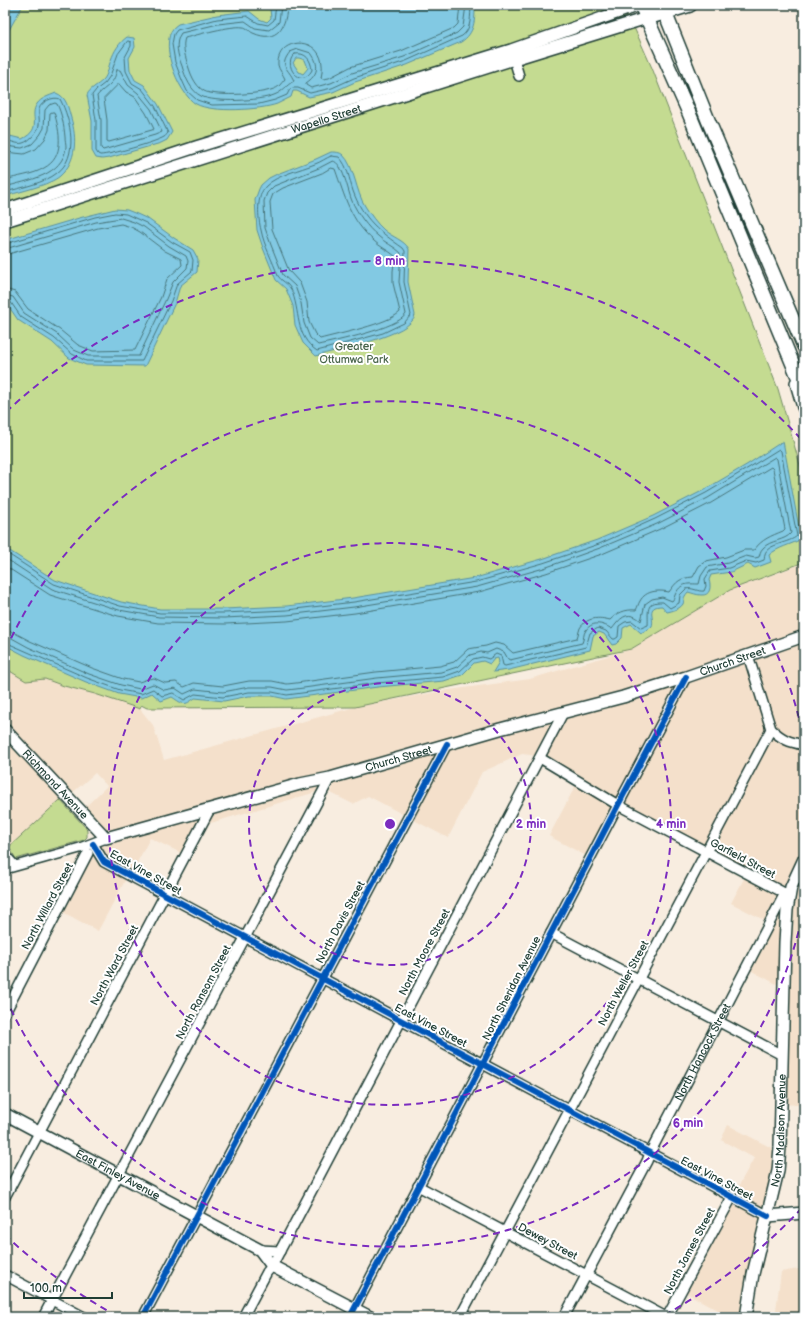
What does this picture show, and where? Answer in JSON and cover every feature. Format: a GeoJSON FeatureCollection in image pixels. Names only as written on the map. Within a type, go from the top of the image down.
{"type":"FeatureCollection","features":[{"type":"Feature","properties":{"kind":"highway"},"geometry":{"type":"LineString","coordinates":[[640,5],[689,113],[804,391]]}},
{"type":"Feature","properties":{"kind":"highway"},"geometry":{"type":"LineString","coordinates":[[647,18],[664,9],[690,5]]}},
{"type":"Feature","properties":{"kind":"highway"},"geometry":{"type":"LineString","coordinates":[[664,9],[711,127],[804,346]]}},
{"type":"Feature","properties":{"kind":"highway"},"geometry":{"type":"LineString","coordinates":[[786,348],[804,407]]}},
{"type":"Feature","properties":{"kind":"main road","name":"Wapello Street"},"geometry":{"type":"LineString","coordinates":[[5,210],[190,149],[511,50],[640,5]]}},
{"type":"Feature","properties":{"kind":"main road","name":"Wapello Street"},"geometry":{"type":"LineString","coordinates":[[5,222],[514,59],[647,18]]}},
{"type":"Feature","properties":{"kind":"main road","name":"Church Street"},"geometry":{"type":"LineString","coordinates":[[106,838],[624,697],[804,636]]}},
{"type":"Feature","properties":{"kind":"main road","name":"Richmond Avenue"},"geometry":{"type":"LineString","coordinates":[[5,730],[106,838]]}},
{"type":"Feature","properties":{"kind":"main road","name":"North Hancock Street"},"geometry":{"type":"LineString","coordinates":[[785,942],[787,894],[804,859]]}},
{"type":"Feature","properties":{"kind":"main road","name":"North Madison Avenue"},"geometry":{"type":"LineString","coordinates":[[746,1317],[753,1274],[768,1216],[778,1166],[785,942]]}},
{"type":"Feature","properties":{"kind":"main road","name":"East Finley Avenue"},"geometry":{"type":"LineString","coordinates":[[5,1114],[260,1250]]}},
{"type":"Feature","properties":{"kind":"main road"},"geometry":{"type":"LineString","coordinates":[[768,1216],[804,1213]]}},
{"type":"Feature","properties":{"kind":"main road"},"geometry":{"type":"LineString","coordinates":[[260,1250],[272,1266],[352,1313],[370,1317]]}},
{"type":"Feature","properties":{"kind":"street"},"geometry":{"type":"LineString","coordinates":[[514,59],[519,76]]}},
{"type":"Feature","properties":{"kind":"street"},"geometry":{"type":"LineString","coordinates":[[748,655],[771,729],[780,738],[789,742],[804,745]]}},
{"type":"Feature","properties":{"kind":"street","name":"North Sheridan Avenue"},"geometry":{"type":"LineString","coordinates":[[352,1313],[686,677]]}},
{"type":"Feature","properties":{"kind":"street","name":"North Moore Street"},"geometry":{"type":"LineString","coordinates":[[243,1317],[280,1251],[563,714]]}},
{"type":"Feature","properties":{"kind":"street","name":"North Weller Street"},"geometry":{"type":"LineString","coordinates":[[460,1317],[771,729]]}},
{"type":"Feature","properties":{"kind":"street","name":"North Davis Street"},"geometry":{"type":"LineString","coordinates":[[143,1317],[447,744]]}},
{"type":"Feature","properties":{"kind":"street","name":"Garfield Street"},"geometry":{"type":"LineString","coordinates":[[540,758],[618,805],[787,894]]}},
{"type":"Feature","properties":{"kind":"street","name":"North Ransom Street"},"geometry":{"type":"LineString","coordinates":[[43,1317],[330,778]]}},
{"type":"Feature","properties":{"kind":"street","name":"North Ward Street"},"geometry":{"type":"LineString","coordinates":[[5,1197],[210,809]]}},
{"type":"Feature","properties":{"kind":"street","name":"Church Street"},"geometry":{"type":"LineString","coordinates":[[5,868],[92,844],[106,838]]}},
{"type":"Feature","properties":{"kind":"street","name":"East Vine Street"},"geometry":{"type":"LineString","coordinates":[[92,844],[104,862],[768,1216]]}},
{"type":"Feature","properties":{"kind":"street","name":"North Willard Street"},"geometry":{"type":"LineString","coordinates":[[5,1012],[88,853]]}},
{"type":"Feature","properties":{"kind":"street"},"geometry":{"type":"LineString","coordinates":[[5,855],[14,865]]}},
{"type":"Feature","properties":{"kind":"street","name":"North Hancock Street"},"geometry":{"type":"LineString","coordinates":[[564,1317],[647,1161],[718,1022],[787,894]]}},
{"type":"Feature","properties":{"kind":"street"},"geometry":{"type":"LineString","coordinates":[[551,933],[782,1055]]}},
{"type":"Feature","properties":{"kind":"street","name":"Dewey Street"},"geometry":{"type":"LineString","coordinates":[[418,1186],[667,1317]]}},
{"type":"Feature","properties":{"kind":"street","name":"North James Street"},"geometry":{"type":"LineString","coordinates":[[667,1317],[732,1197]]}},
{"type":"Feature","properties":{"kind":"street"},"geometry":{"type":"LineString","coordinates":[[260,1250],[280,1251]]}},
{"type":"Feature","properties":{"kind":"street"},"geometry":{"type":"LineString","coordinates":[[5,1275],[84,1317]]}},
{"type":"Feature","properties":{"kind":"shaded area"},"geometry":{"type":"Polygon","coordinates":[[[804,563],[804,1103],[801,1105],[780,1104],[784,988],[746,968],[770,923],[731,903],[747,873],[618,805],[590,858],[549,836],[578,781],[540,758],[531,755],[522,754],[482,772],[448,838],[368,796],[353,804],[331,793],[333,787],[197,827],[183,854],[150,838],[98,931],[59,910],[93,844],[106,838],[81,811],[107,786],[95,773],[62,802],[60,800],[9,847],[5,842],[5,668],[26,681],[45,679],[140,709],[153,725],[164,760],[355,707],[442,691],[530,679],[631,649],[730,590],[804,563]]]}},
{"type":"Feature","properties":{"kind":"shaded area"},"geometry":{"type":"Polygon","coordinates":[[[728,1125],[779,1152],[746,1317],[714,1317],[718,1310],[681,1290],[754,1158],[721,1140],[728,1125]]]}},
{"type":"Feature","properties":{"kind":"shaded area"},"geometry":{"type":"Polygon","coordinates":[[[804,1268],[804,1317],[775,1317],[781,1272],[804,1268]]]}},
{"type":"Feature","properties":{"kind":"green space","name":"Greater Ottumwa Park"},"geometry":{"type":"Polygon","coordinates":[[[5,5],[624,5],[652,68],[778,389],[804,479],[804,562],[730,590],[631,649],[355,707],[147,708],[141,705],[140,709],[45,679],[26,681],[5,668],[5,5]]]}},
{"type":"Feature","properties":{"kind":"green space"},"geometry":{"type":"Polygon","coordinates":[[[60,800],[86,828],[87,837],[84,840],[16,859],[9,847],[60,800]]]}},
{"type":"Feature","properties":{"kind":"water"},"geometry":{"type":"Polygon","coordinates":[[[5,5],[23,5],[5,37],[5,5]]]}},
{"type":"Feature","properties":{"kind":"water"},"geometry":{"type":"Polygon","coordinates":[[[273,5],[475,5],[472,30],[461,42],[407,65],[355,82],[333,92],[309,97],[297,91],[293,91],[291,97],[277,104],[248,109],[213,109],[196,104],[182,89],[176,78],[169,52],[171,31],[178,24],[217,15],[249,11],[259,19],[267,22],[271,18],[270,9],[273,5]],[[296,58],[293,63],[299,72],[303,74],[308,68],[305,60],[296,58]]]}},
{"type":"Feature","properties":{"kind":"water"},"geometry":{"type":"Polygon","coordinates":[[[127,37],[134,38],[135,47],[129,58],[130,70],[135,80],[144,85],[158,104],[172,132],[167,140],[161,143],[109,158],[96,158],[92,151],[92,121],[87,95],[105,78],[115,50],[127,37]]]}},
{"type":"Feature","properties":{"kind":"water"},"geometry":{"type":"Polygon","coordinates":[[[56,93],[65,100],[73,126],[75,141],[73,156],[70,163],[66,170],[55,179],[34,188],[5,196],[5,137],[10,136],[22,139],[29,135],[34,126],[34,113],[37,104],[43,99],[56,93]]]}},
{"type":"Feature","properties":{"kind":"water"},"geometry":{"type":"Polygon","coordinates":[[[331,152],[340,153],[347,159],[359,194],[376,222],[381,228],[404,243],[409,249],[408,282],[415,315],[411,322],[388,335],[355,346],[316,356],[303,343],[295,325],[293,306],[286,289],[276,280],[263,248],[257,230],[255,200],[261,185],[269,178],[331,152]]]}},
{"type":"Feature","properties":{"kind":"water"},"geometry":{"type":"Polygon","coordinates":[[[115,209],[127,210],[148,219],[193,250],[198,259],[197,272],[180,286],[175,303],[145,366],[86,365],[69,358],[52,342],[18,320],[5,301],[5,240],[115,209]]]}},
{"type":"Feature","properties":{"kind":"water"},"geometry":{"type":"Polygon","coordinates":[[[783,441],[801,539],[780,548],[769,555],[771,562],[755,568],[748,564],[731,572],[711,575],[709,580],[710,590],[707,594],[699,595],[688,592],[682,606],[671,611],[667,612],[662,606],[654,608],[652,610],[653,623],[651,627],[641,633],[631,624],[623,628],[622,638],[616,644],[612,645],[604,634],[599,632],[593,636],[590,650],[509,670],[493,672],[499,662],[498,658],[494,659],[490,664],[483,661],[474,663],[462,675],[444,681],[378,687],[286,699],[272,696],[249,696],[224,701],[195,698],[184,704],[172,697],[161,701],[152,693],[141,698],[119,694],[86,682],[24,655],[5,645],[5,548],[55,580],[121,602],[160,609],[224,609],[287,606],[353,598],[475,578],[542,559],[597,540],[653,516],[704,490],[783,441]]]}},
{"type":"Feature","properties":{"kind":"cycle path"},"geometry":{"type":"LineString","coordinates":[[350,1317],[686,677]]}},
{"type":"Feature","properties":{"kind":"cycle path"},"geometry":{"type":"LineString","coordinates":[[143,1317],[447,744]]}},
{"type":"Feature","properties":{"kind":"cycle path"},"geometry":{"type":"LineString","coordinates":[[93,844],[104,862],[768,1216]]}}]}
